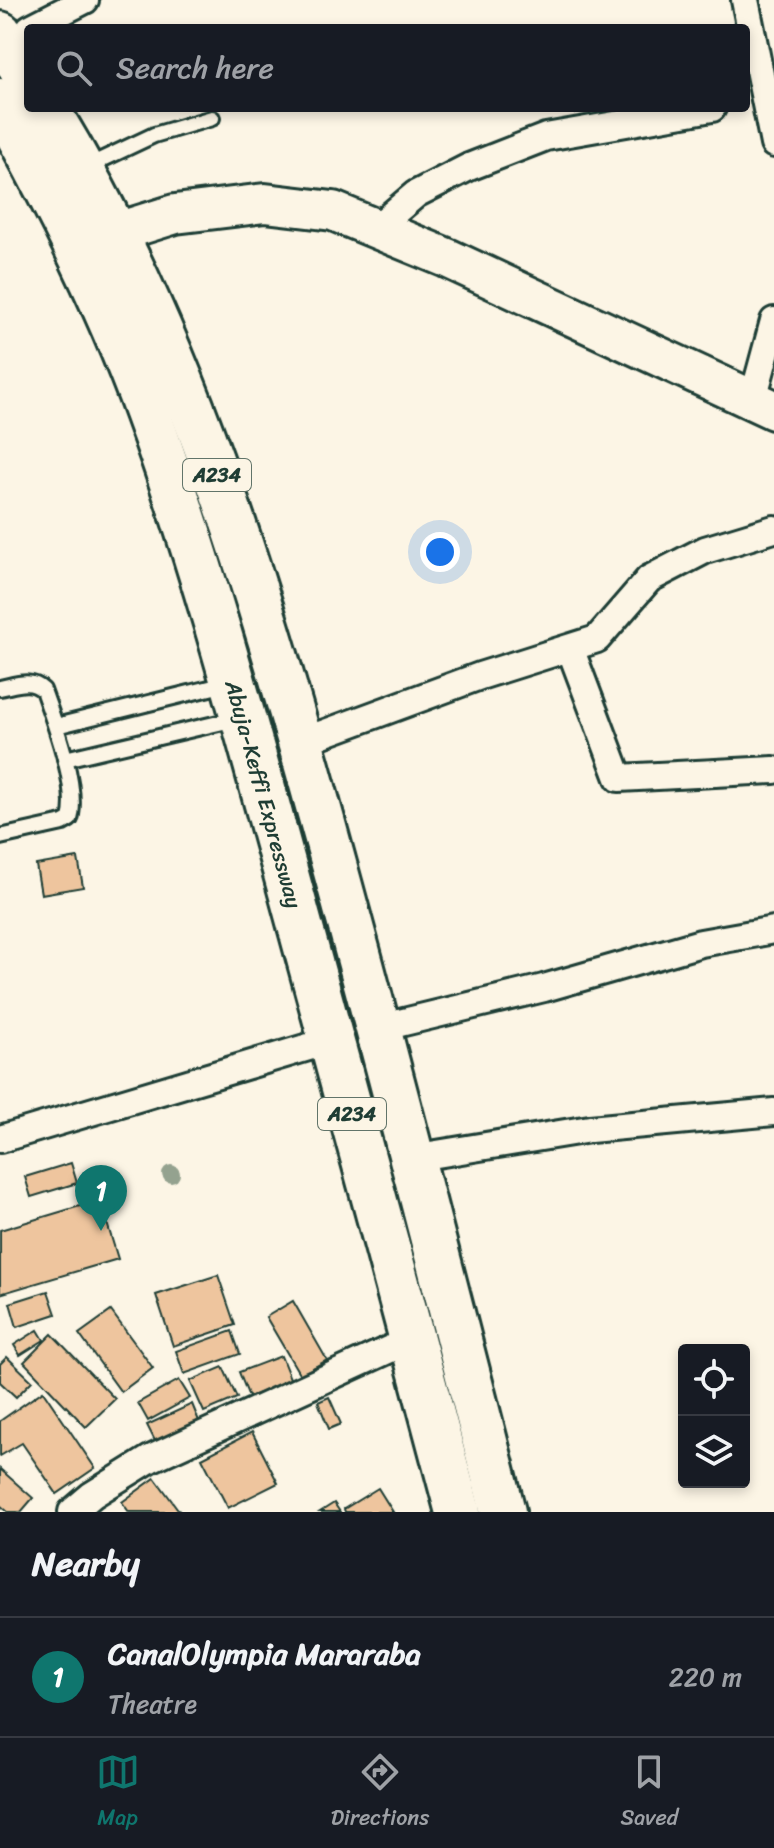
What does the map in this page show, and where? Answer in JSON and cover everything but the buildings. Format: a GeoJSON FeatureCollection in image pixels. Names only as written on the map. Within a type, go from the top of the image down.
{"type":"FeatureCollection","features":[{"type":"Feature","properties":{"kind":"highway"},"geometry":{"type":"LineString","coordinates":[[16,33],[24,64]]}},
{"type":"Feature","properties":{"kind":"highway","name":"Abuja-Keffi Expressway"},"geometry":{"type":"LineString","coordinates":[[0,101],[108,316],[146,408],[180,505],[238,700],[332,1040],[458,1512]]}},
{"type":"Feature","properties":{"kind":"highway","name":"A234"},"geometry":{"type":"LineString","coordinates":[[48,112],[114,233],[170,352],[202,430],[301,742],[379,1028],[503,1512]]}},
{"type":"Feature","properties":{"kind":"street"},"geometry":{"type":"LineString","coordinates":[[35,24],[85,0]]}},
{"type":"Feature","properties":{"kind":"street"},"geometry":{"type":"LineString","coordinates":[[745,0],[765,58],[755,100],[774,144]]}},
{"type":"Feature","properties":{"kind":"street"},"geometry":{"type":"LineString","coordinates":[[376,228],[416,194],[469,167],[546,137],[689,112]]}},
{"type":"Feature","properties":{"kind":"street"},"geometry":{"type":"LineString","coordinates":[[114,233],[175,214],[265,203],[333,211],[764,394],[774,321]]}},
{"type":"Feature","properties":{"kind":"street"},"geometry":{"type":"LineString","coordinates":[[301,742],[480,676],[597,639],[640,588],[662,571],[705,550],[774,529]]}},
{"type":"Feature","properties":{"kind":"street"},"geometry":{"type":"LineString","coordinates":[[570,648],[619,778],[774,770]]}},
{"type":"Feature","properties":{"kind":"street"},"geometry":{"type":"LineString","coordinates":[[379,1028],[544,988],[701,943],[774,930]]}},
{"type":"Feature","properties":{"kind":"street"},"geometry":{"type":"LineString","coordinates":[[0,1139],[332,1040]]}},
{"type":"Feature","properties":{"kind":"street"},"geometry":{"type":"LineString","coordinates":[[412,1158],[590,1129],[774,1112]]}},
{"type":"Feature","properties":{"kind":"street"},"geometry":{"type":"LineString","coordinates":[[72,1512],[92,1495],[150,1459],[412,1339]]}},
{"type":"Feature","properties":{"kind":"lane"},"geometry":{"type":"LineString","coordinates":[[80,169],[154,135],[212,118]]}},
{"type":"Feature","properties":{"kind":"lane"},"geometry":{"type":"LineString","coordinates":[[0,688],[37,683],[43,690],[65,759],[73,810],[70,819],[0,837]]}},
{"type":"Feature","properties":{"kind":"lane"},"geometry":{"type":"LineString","coordinates":[[56,726],[238,700]]}},
{"type":"Feature","properties":{"kind":"lane"},"geometry":{"type":"LineString","coordinates":[[65,759],[238,700]]}},
{"type":"Feature","properties":{"kind":"place","name":"CanalOlympia Mararaba"},"geometry":{"type":"Point","coordinates":[101,1231]}}]}
